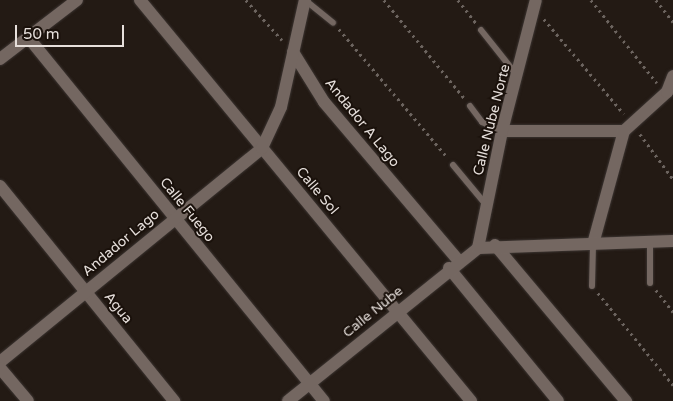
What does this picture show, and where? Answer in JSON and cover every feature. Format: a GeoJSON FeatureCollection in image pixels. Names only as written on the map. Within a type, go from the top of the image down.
{"type":"FeatureCollection","features":[{"type":"Feature","properties":{"kind":"street"},"geometry":{"type":"LineString","coordinates":[[0,59],[76,0]]}},
{"type":"Feature","properties":{"kind":"street","name":"Calle Sol"},"geometry":{"type":"LineString","coordinates":[[140,0],[471,401]]}},
{"type":"Feature","properties":{"kind":"street"},"geometry":{"type":"LineString","coordinates":[[262,148],[281,107],[305,0]]}},
{"type":"Feature","properties":{"kind":"street","name":"Calle Nube Norte"},"geometry":{"type":"LineString","coordinates":[[478,248],[502,131],[518,77],[532,2]]}},
{"type":"Feature","properties":{"kind":"street","name":"Calle Fuego"},"geometry":{"type":"LineString","coordinates":[[28,38],[324,401]]}},
{"type":"Feature","properties":{"kind":"street","name":"Andador A Lago"},"geometry":{"type":"LineString","coordinates":[[293,52],[324,102],[454,265],[558,401]]}},
{"type":"Feature","properties":{"kind":"street"},"geometry":{"type":"LineString","coordinates":[[593,244],[628,128],[670,92],[673,76]]}},
{"type":"Feature","properties":{"kind":"street"},"geometry":{"type":"LineString","coordinates":[[502,131],[628,128]]}},
{"type":"Feature","properties":{"kind":"street","name":"Andador Lago"},"geometry":{"type":"LineString","coordinates":[[0,362],[262,148]]}},
{"type":"Feature","properties":{"kind":"street","name":"Agua"},"geometry":{"type":"LineString","coordinates":[[0,186],[174,401]]}},
{"type":"Feature","properties":{"kind":"street"},"geometry":{"type":"LineString","coordinates":[[478,248],[673,241]]}},
{"type":"Feature","properties":{"kind":"street"},"geometry":{"type":"LineString","coordinates":[[496,246],[626,401]]}},
{"type":"Feature","properties":{"kind":"street","name":"Calle Nube"},"geometry":{"type":"LineString","coordinates":[[288,401],[454,265],[478,248]]}},
{"type":"Feature","properties":{"kind":"street"},"geometry":{"type":"LineString","coordinates":[[0,368],[28,401]]}},
{"type":"Feature","properties":{"kind":"lane"},"geometry":{"type":"LineString","coordinates":[[305,0],[333,22]]}},
{"type":"Feature","properties":{"kind":"lane"},"geometry":{"type":"LineString","coordinates":[[481,30],[518,77]]}},
{"type":"Feature","properties":{"kind":"lane"},"geometry":{"type":"LineString","coordinates":[[470,106],[482,122],[502,131]]}},
{"type":"Feature","properties":{"kind":"lane"},"geometry":{"type":"LineString","coordinates":[[453,165],[487,206]]}},
{"type":"Feature","properties":{"kind":"lane"},"geometry":{"type":"LineString","coordinates":[[650,242],[650,283]]}},
{"type":"Feature","properties":{"kind":"lane"},"geometry":{"type":"LineString","coordinates":[[592,286],[593,244]]}},
{"type":"Feature","properties":{"kind":"path"},"geometry":{"type":"LineString","coordinates":[[246,0],[293,52]]}},
{"type":"Feature","properties":{"kind":"path"},"geometry":{"type":"LineString","coordinates":[[384,0],[470,106]]}},
{"type":"Feature","properties":{"kind":"path"},"geometry":{"type":"LineString","coordinates":[[458,0],[481,30]]}},
{"type":"Feature","properties":{"kind":"path"},"geometry":{"type":"LineString","coordinates":[[591,0],[670,92]]}},
{"type":"Feature","properties":{"kind":"path"},"geometry":{"type":"LineString","coordinates":[[656,0],[673,22]]}},
{"type":"Feature","properties":{"kind":"path"},"geometry":{"type":"LineString","coordinates":[[532,2],[628,128],[673,180]]}},
{"type":"Feature","properties":{"kind":"path"},"geometry":{"type":"LineString","coordinates":[[333,22],[453,165]]}},
{"type":"Feature","properties":{"kind":"path"},"geometry":{"type":"LineString","coordinates":[[650,283],[673,312]]}},
{"type":"Feature","properties":{"kind":"path"},"geometry":{"type":"LineString","coordinates":[[592,286],[673,385]]}}]}
